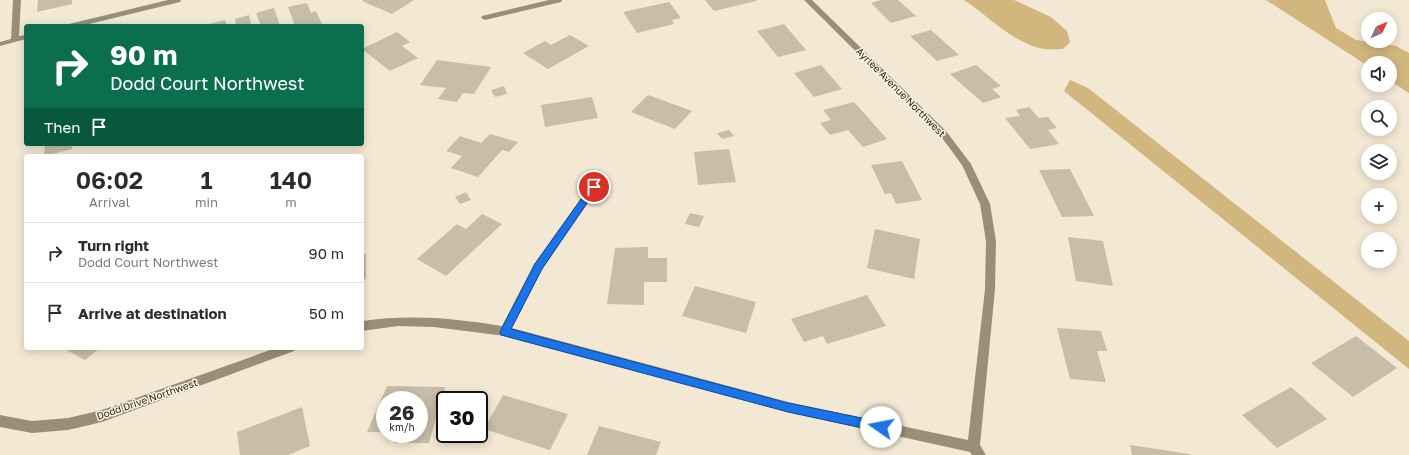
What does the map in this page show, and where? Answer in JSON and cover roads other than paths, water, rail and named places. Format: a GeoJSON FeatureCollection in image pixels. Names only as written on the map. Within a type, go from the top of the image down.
{"type":"FeatureCollection","features":[{"type":"Feature","properties":{"kind":"street"},"geometry":{"type":"LineString","coordinates":[[15,40],[17,0]]}},
{"type":"Feature","properties":{"kind":"street"},"geometry":{"type":"LineString","coordinates":[[80,24],[177,0]]}},
{"type":"Feature","properties":{"kind":"street"},"geometry":{"type":"LineString","coordinates":[[485,18],[558,0]]}},
{"type":"Feature","properties":{"kind":"street","name":"Ayrlee Avenue Northwest"},"geometry":{"type":"LineString","coordinates":[[808,0],[943,133],[966,164],[985,204],[990,241],[990,289],[977,451]]}},
{"type":"Feature","properties":{"kind":"street"},"geometry":{"type":"LineString","coordinates":[[0,44],[24,38]]}},
{"type":"Feature","properties":{"kind":"street"},"geometry":{"type":"LineString","coordinates":[[505,332],[538,267],[594,187]]}},
{"type":"Feature","properties":{"kind":"street"},"geometry":{"type":"LineString","coordinates":[[364,326],[377,323],[405,322],[466,324],[505,332],[788,408],[977,451]]}},
{"type":"Feature","properties":{"kind":"street","name":"Dodd Drive Northwest"},"geometry":{"type":"LineString","coordinates":[[0,421],[32,427],[68,424],[102,416],[284,350]]}}]}
